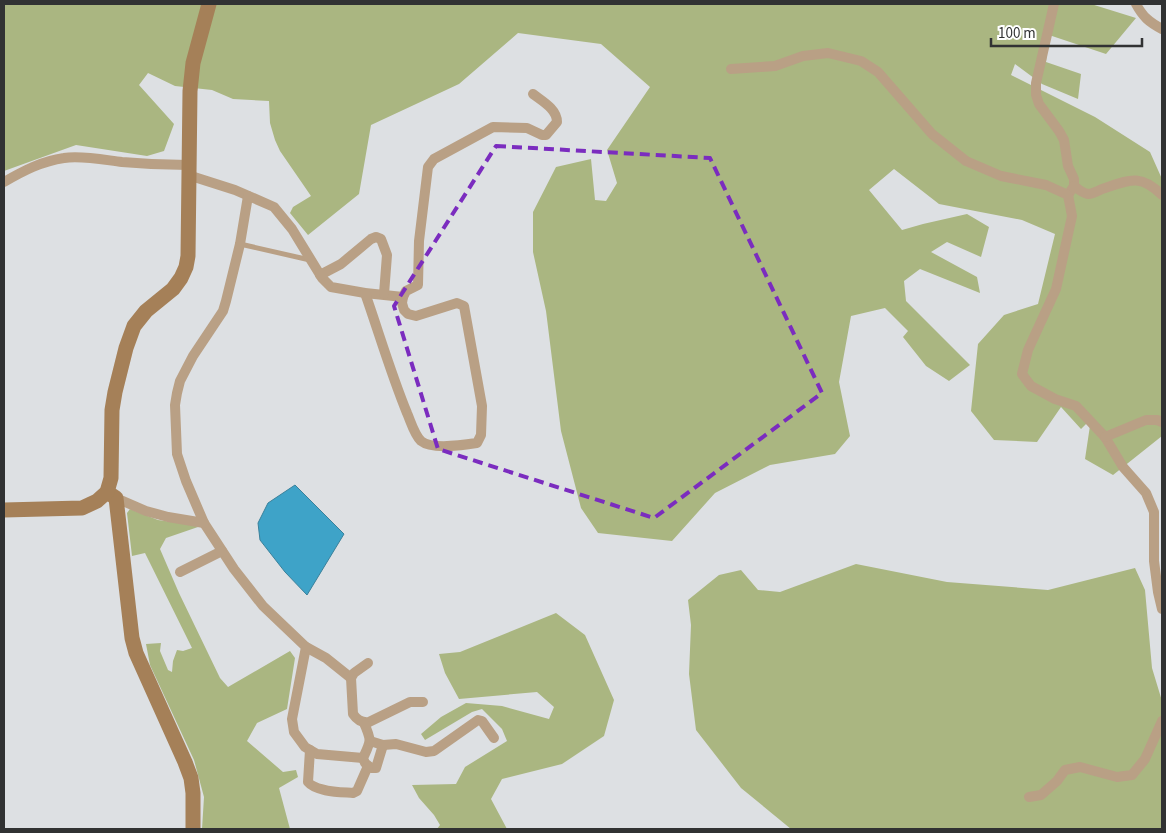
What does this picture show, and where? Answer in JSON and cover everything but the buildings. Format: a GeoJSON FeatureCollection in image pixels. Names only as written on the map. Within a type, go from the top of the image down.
{"type":"FeatureCollection","features":[{"type":"Feature","properties":{"kind":"street"},"geometry":{"type":"LineString","coordinates":[[193,829],[193,794],[185,762],[136,653],[132,638],[111,495],[112,410],[126,348],[134,326],[146,310],[173,289],[186,267],[188,256],[190,92],[193,63],[209,4]]}},
{"type":"Feature","properties":{"kind":"street"},"geometry":{"type":"LineString","coordinates":[[1054,4],[1036,83],[1036,94],[1039,104],[1064,140],[1068,166],[1074,179],[1074,186],[1068,195],[1072,216],[1056,289],[1028,350],[1022,374],[1031,386],[1055,399],[1076,406],[1105,437],[1123,467],[1146,492],[1154,512],[1154,561],[1162,609]]}},
{"type":"Feature","properties":{"kind":"street"},"geometry":{"type":"LineString","coordinates":[[1136,4],[1151,23],[1162,29]]}},
{"type":"Feature","properties":{"kind":"street"},"geometry":{"type":"LineString","coordinates":[[731,69],[775,66],[803,56],[828,53],[862,62],[878,72],[932,134],[966,161],[1001,176],[1046,185],[1068,195]]}},
{"type":"Feature","properties":{"kind":"street"},"geometry":{"type":"LineString","coordinates":[[365,293],[399,394],[415,432],[421,440],[430,446],[477,443],[481,435],[482,406],[464,306],[457,303],[416,316],[408,314],[404,310],[402,303],[406,292],[418,285],[418,241],[428,167],[434,159],[493,128],[527,128],[546,135],[557,122],[557,116],[533,94]]}},
{"type":"Feature","properties":{"kind":"street"},"geometry":{"type":"LineString","coordinates":[[4,182],[23,171],[45,162],[66,158],[86,158],[188,170],[274,207],[292,229],[320,275],[332,287],[403,297]]}},
{"type":"Feature","properties":{"kind":"street"},"geometry":{"type":"LineString","coordinates":[[1074,186],[1083,193],[1090,194],[1125,181],[1135,180],[1147,182],[1162,195]]}},
{"type":"Feature","properties":{"kind":"street"},"geometry":{"type":"LineString","coordinates":[[248,196],[240,244],[223,311],[193,356],[180,382],[175,405],[177,454],[204,523],[234,569],[263,606],[306,647],[326,658],[351,678]]}},
{"type":"Feature","properties":{"kind":"street"},"geometry":{"type":"LineString","coordinates":[[320,275],[341,264],[376,237],[381,239],[387,255],[384,294]]}},
{"type":"Feature","properties":{"kind":"street"},"geometry":{"type":"LineString","coordinates":[[1105,437],[1146,420],[1162,422]]}},
{"type":"Feature","properties":{"kind":"street"},"geometry":{"type":"LineString","coordinates":[[4,510],[82,508],[111,495],[146,511],[168,518],[204,523]]}},
{"type":"Feature","properties":{"kind":"street"},"geometry":{"type":"LineString","coordinates":[[180,572],[222,551]]}},
{"type":"Feature","properties":{"kind":"street"},"geometry":{"type":"LineString","coordinates":[[306,647],[292,720],[294,732],[304,747],[316,754],[366,762],[371,768],[376,768],[383,745]]}},
{"type":"Feature","properties":{"kind":"street"},"geometry":{"type":"LineString","coordinates":[[310,750],[308,782],[311,786],[321,790],[353,793],[357,791],[370,741],[364,723],[353,714],[351,678],[354,673],[368,663]]}},
{"type":"Feature","properties":{"kind":"street"},"geometry":{"type":"LineString","coordinates":[[364,723],[410,702],[423,702]]}},
{"type":"Feature","properties":{"kind":"street"},"geometry":{"type":"LineString","coordinates":[[370,741],[383,745],[396,744],[426,752],[434,751],[478,720],[482,721],[494,738]]}},
{"type":"Feature","properties":{"kind":"street"},"geometry":{"type":"LineString","coordinates":[[1030,797],[1041,795],[1057,781],[1065,770],[1080,767],[1117,777],[1132,775],[1145,759],[1162,721]]}},
{"type":"Feature","properties":{"kind":"lane"},"geometry":{"type":"LineString","coordinates":[[240,244],[311,260]]}},
{"type":"Feature","properties":{"kind":"highlighted area"},"geometry":{"type":"Polygon","coordinates":[[[496,146],[710,158],[822,393],[654,518],[438,449],[394,306],[496,146]]]}},
{"type":"Feature","properties":{"kind":"green space"},"geometry":{"type":"Polygon","coordinates":[[[4,4],[1091,4],[1136,18],[1106,54],[1049,35],[1046,62],[1081,74],[1078,99],[1042,84],[1015,64],[1011,75],[1095,117],[1150,152],[1162,179],[1162,436],[1113,475],[1085,459],[1091,419],[1081,429],[1061,407],[1037,442],[994,440],[971,411],[978,344],[1004,315],[1038,304],[1055,234],[1022,220],[939,204],[894,169],[869,190],[902,230],[967,214],[989,227],[981,257],[947,242],[931,252],[977,277],[980,293],[920,269],[904,281],[906,301],[970,365],[949,381],[926,366],[903,337],[908,331],[885,308],[851,316],[839,382],[850,436],[835,454],[770,465],[715,493],[672,541],[598,533],[581,508],[561,431],[546,311],[533,252],[533,212],[556,167],[591,159],[595,200],[606,201],[617,183],[607,150],[650,87],[601,44],[518,33],[459,84],[371,125],[359,194],[308,235],[290,213],[293,207],[311,196],[280,151],[275,140],[270,123],[269,101],[233,99],[212,90],[175,86],[148,73],[139,85],[174,124],[164,151],[147,156],[76,145],[4,171],[4,4]]]}},
{"type":"Feature","properties":{"kind":"green space"},"geometry":{"type":"Polygon","coordinates":[[[130,509],[158,520],[198,527],[166,538],[160,549],[220,678],[228,687],[290,651],[295,658],[287,709],[257,723],[247,741],[283,772],[296,770],[298,777],[279,788],[290,829],[202,829],[204,797],[194,760],[150,665],[146,644],[161,643],[160,651],[168,670],[172,672],[177,650],[183,651],[192,648],[145,553],[132,556],[127,513],[130,509]]]}},
{"type":"Feature","properties":{"kind":"green space"},"geometry":{"type":"Polygon","coordinates":[[[856,564],[947,582],[1048,590],[1135,568],[1145,590],[1152,668],[1162,701],[1162,829],[791,829],[741,788],[696,730],[689,674],[691,625],[688,600],[719,575],[741,570],[758,590],[780,592],[856,564]]]}},
{"type":"Feature","properties":{"kind":"green space"},"geometry":{"type":"Polygon","coordinates":[[[556,613],[585,635],[614,700],[604,736],[562,764],[502,779],[491,799],[507,829],[437,829],[440,825],[419,798],[412,785],[456,784],[465,767],[507,741],[502,729],[482,709],[472,712],[425,740],[421,734],[441,717],[466,703],[502,706],[549,719],[554,707],[537,692],[459,699],[445,673],[439,654],[460,652],[556,613]]]}},
{"type":"Feature","properties":{"kind":"water"},"geometry":{"type":"Polygon","coordinates":[[[295,485],[344,534],[307,595],[285,572],[260,540],[258,523],[268,503],[295,485]]]}}]}
